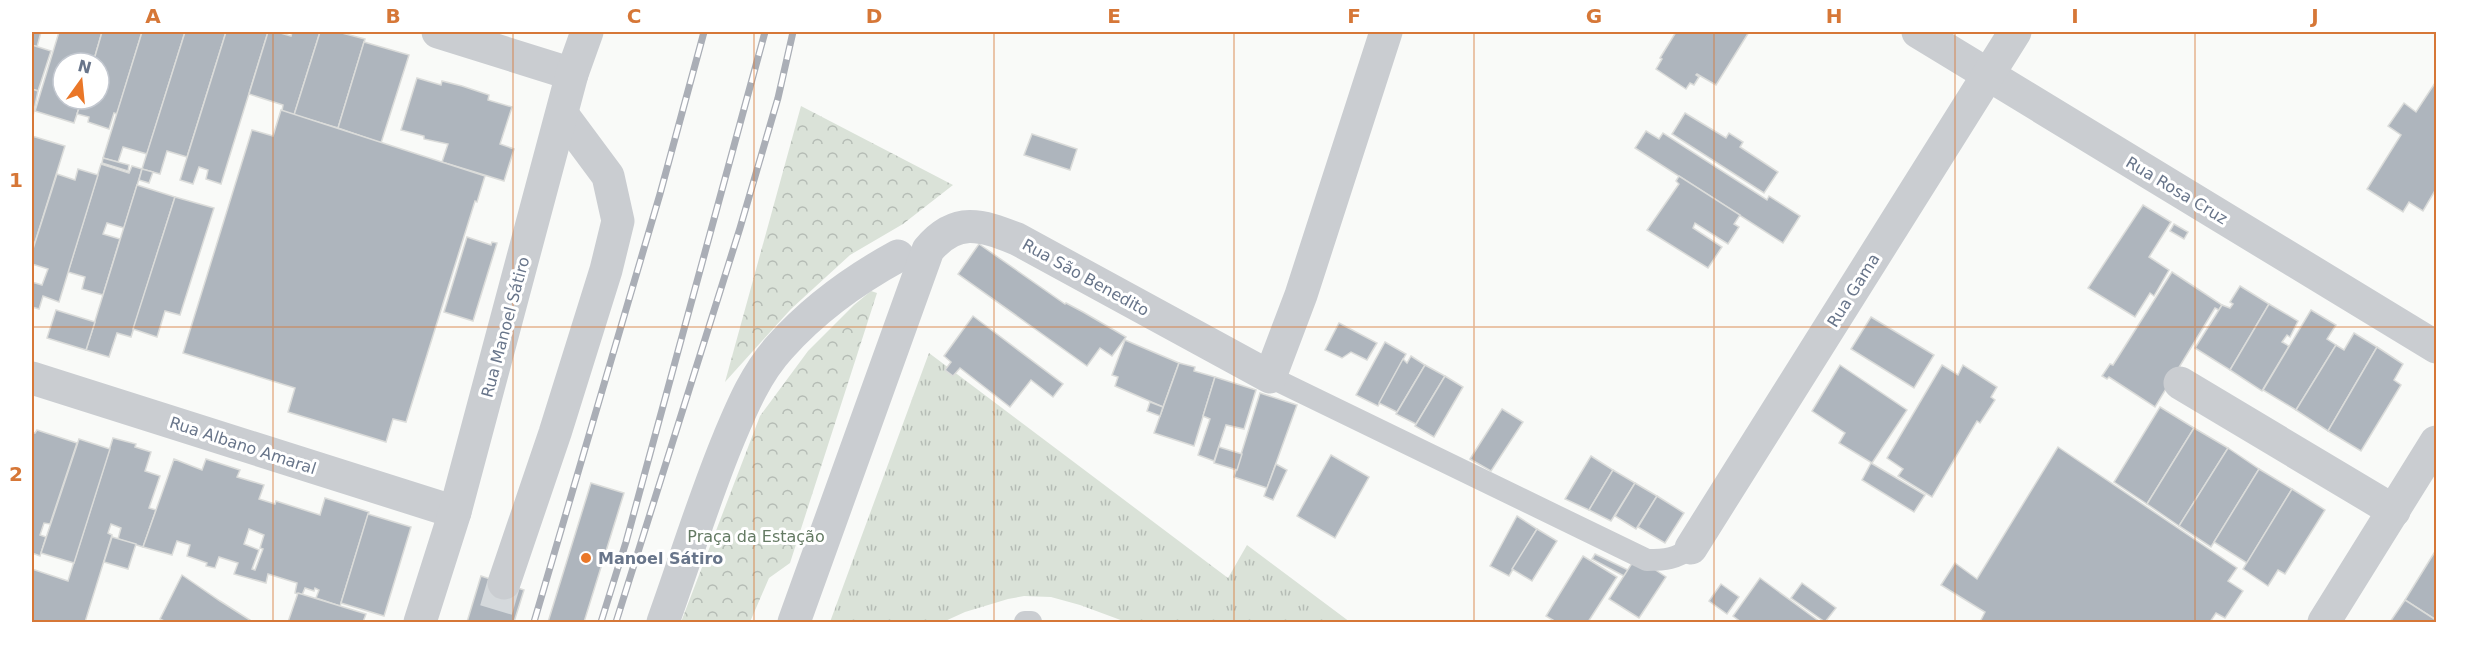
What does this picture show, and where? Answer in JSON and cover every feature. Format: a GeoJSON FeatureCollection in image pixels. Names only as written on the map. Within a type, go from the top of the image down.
{"type":"FeatureCollection","features":[{"type":"Feature","properties":{"kind":"street"},"geometry":{"type":"LineString","coordinates":[[438,32],[572,74]]}},
{"type":"Feature","properties":{"kind":"street","name":"Rua Manoel Sátiro"},"geometry":{"type":"LineString","coordinates":[[420,622],[455,512],[572,74],[587,32]]}},
{"type":"Feature","properties":{"kind":"street"},"geometry":{"type":"LineString","coordinates":[[1270,378],[1301,295],[1386,32]]}},
{"type":"Feature","properties":{"kind":"street","name":"Rua Rosa Cruz"},"geometry":{"type":"LineString","coordinates":[[1918,32],[2436,347]]}},
{"type":"Feature","properties":{"kind":"street","name":"Rua Gama"},"geometry":{"type":"LineString","coordinates":[[1691,548],[2015,32]]}},
{"type":"Feature","properties":{"kind":"street"},"geometry":{"type":"LineString","coordinates":[[504,583],[606,270],[618,221],[608,176],[562,114]]}},
{"type":"Feature","properties":{"kind":"street","name":"Rua São Benedito"},"geometry":{"type":"LineString","coordinates":[[794,622],[928,250],[938,237],[959,227],[983,226],[1017,239],[1270,378]]}},
{"type":"Feature","properties":{"kind":"street"},"geometry":{"type":"LineString","coordinates":[[663,622],[718,465],[753,385],[778,348],[810,317],[859,278],[898,256]]}},
{"type":"Feature","properties":{"kind":"street","name":"Rua Albano Amaral"},"geometry":{"type":"LineString","coordinates":[[32,378],[455,512]]}},
{"type":"Feature","properties":{"kind":"street"},"geometry":{"type":"LineString","coordinates":[[2180,383],[2394,511]]}},
{"type":"Feature","properties":{"kind":"street"},"geometry":{"type":"LineString","coordinates":[[2324,622],[2436,442]]}},
{"type":"Feature","properties":{"kind":"lane"},"geometry":{"type":"LineString","coordinates":[[1270,378],[1647,560],[1666,560],[1679,556],[1691,548]]}},
{"type":"Feature","properties":{"kind":"lane"},"geometry":{"type":"LineString","coordinates":[[1025,622],[1031,622]]}},
{"type":"Feature","properties":{"kind":"green space"},"geometry":{"type":"Polygon","coordinates":[[[801,106],[953,185],[903,224],[850,255],[791,309],[725,382],[801,106]]]}},
{"type":"Feature","properties":{"kind":"green space","name":"Praça da Estação"},"geometry":{"type":"Polygon","coordinates":[[[871,291],[877,293],[790,563],[769,578],[750,622],[681,622],[760,416],[808,351],[871,291]]]}},
{"type":"Feature","properties":{"kind":"green space"},"geometry":{"type":"Polygon","coordinates":[[[929,353],[1228,578],[1247,545],[1350,622],[1126,622],[1051,597],[1024,596],[965,612],[943,622],[830,622],[929,353]]]}},
{"type":"Feature","properties":{"kind":"building"},"geometry":{"type":"Polygon","coordinates":[[[32,32],[41,32],[37,47],[32,45],[32,32]]]}},
{"type":"Feature","properties":{"kind":"building"},"geometry":{"type":"Polygon","coordinates":[[[59,32],[102,32],[96,51],[53,51],[59,32]]]}},
{"type":"Feature","properties":{"kind":"building"},"geometry":{"type":"Polygon","coordinates":[[[102,32],[142,32],[117,114],[114,113],[109,129],[88,122],[89,117],[77,114],[78,111],[111,111],[111,51],[96,51],[102,32]]]}},
{"type":"Feature","properties":{"kind":"building"},"geometry":{"type":"Polygon","coordinates":[[[142,32],[185,32],[147,154],[123,147],[118,162],[103,158],[142,32]]]}},
{"type":"Feature","properties":{"kind":"building"},"geometry":{"type":"Polygon","coordinates":[[[185,32],[226,32],[187,157],[167,151],[160,174],[142,169],[185,32]]]}},
{"type":"Feature","properties":{"kind":"building"},"geometry":{"type":"Polygon","coordinates":[[[226,32],[268,32],[221,184],[206,179],[208,170],[199,167],[193,184],[180,180],[226,32]]]}},
{"type":"Feature","properties":{"kind":"building"},"geometry":{"type":"Polygon","coordinates":[[[268,32],[291,36],[292,32],[320,32],[294,115],[282,111],[283,105],[249,94],[268,32]]]}},
{"type":"Feature","properties":{"kind":"building"},"geometry":{"type":"Polygon","coordinates":[[[320,32],[338,32],[365,39],[338,128],[294,115],[320,32]]]}},
{"type":"Feature","properties":{"kind":"building"},"geometry":{"type":"Polygon","coordinates":[[[1676,32],[1749,32],[1716,85],[1697,74],[1699,77],[1694,85],[1690,83],[1686,89],[1656,69],[1676,32]]]}},
{"type":"Feature","properties":{"kind":"building"},"geometry":{"type":"Polygon","coordinates":[[[364,42],[409,55],[381,143],[338,128],[364,42]]]}},
{"type":"Feature","properties":{"kind":"building"},"geometry":{"type":"Polygon","coordinates":[[[32,45],[51,51],[38,91],[32,89],[32,45]]]}},
{"type":"Feature","properties":{"kind":"building"},"geometry":{"type":"Polygon","coordinates":[[[51,58],[51,111],[78,111],[74,123],[35,111],[51,58]]]}},
{"type":"Feature","properties":{"kind":"building"},"geometry":{"type":"Polygon","coordinates":[[[417,78],[441,85],[442,81],[462,86],[489,95],[488,100],[512,107],[500,144],[514,149],[504,181],[442,162],[448,144],[424,139],[424,136],[401,130],[417,78]]]}},
{"type":"Feature","properties":{"kind":"building"},"geometry":{"type":"Polygon","coordinates":[[[2435,83],[2436,189],[2423,211],[2409,202],[2403,212],[2367,189],[2401,135],[2388,126],[2404,103],[2416,112],[2435,83]]]}},
{"type":"Feature","properties":{"kind":"building"},"geometry":{"type":"Polygon","coordinates":[[[32,89],[38,91],[32,121],[32,89]]]}},
{"type":"Feature","properties":{"kind":"building"},"geometry":{"type":"Polygon","coordinates":[[[281,110],[485,176],[477,202],[475,201],[406,422],[393,419],[386,442],[288,412],[295,388],[183,353],[252,130],[273,136],[281,110]]]}},
{"type":"Feature","properties":{"kind":"building"},"geometry":{"type":"Polygon","coordinates":[[[1685,113],[1726,138],[1729,133],[1743,142],[1740,147],[1778,172],[1764,193],[1672,134],[1685,113]]]}},
{"type":"Feature","properties":{"kind":"building"},"geometry":{"type":"Polygon","coordinates":[[[1646,131],[1659,139],[1663,133],[1767,200],[1769,196],[1800,216],[1783,243],[1635,148],[1646,131]]]}},
{"type":"Feature","properties":{"kind":"building"},"geometry":{"type":"Polygon","coordinates":[[[1032,134],[1077,149],[1070,170],[1024,155],[1032,134]]]}},
{"type":"Feature","properties":{"kind":"building"},"geometry":{"type":"Polygon","coordinates":[[[32,136],[65,146],[32,252],[32,136]]]}},
{"type":"Feature","properties":{"kind":"building"},"geometry":{"type":"Polygon","coordinates":[[[103,158],[129,165],[128,171],[102,163],[103,158]]]}},
{"type":"Feature","properties":{"kind":"building"},"geometry":{"type":"Polygon","coordinates":[[[101,164],[129,173],[132,166],[142,169],[124,228],[107,223],[103,234],[120,239],[103,295],[82,289],[85,277],[68,272],[101,164]]]}},
{"type":"Feature","properties":{"kind":"building"},"geometry":{"type":"Polygon","coordinates":[[[78,169],[98,175],[59,302],[43,296],[39,309],[32,307],[32,282],[42,285],[48,269],[32,264],[32,252],[57,174],[75,180],[78,169]]]}},
{"type":"Feature","properties":{"kind":"building"},"geometry":{"type":"Polygon","coordinates":[[[142,169],[153,172],[149,183],[139,180],[142,169]]]}},
{"type":"Feature","properties":{"kind":"building"},"geometry":{"type":"Polygon","coordinates":[[[1679,176],[1740,215],[1734,224],[1739,227],[1728,244],[1695,223],[1693,228],[1722,247],[1708,268],[1647,230],[1679,184],[1676,181],[1679,176]]]}},
{"type":"Feature","properties":{"kind":"building"},"geometry":{"type":"Polygon","coordinates":[[[137,185],[175,197],[131,337],[117,333],[109,357],[86,350],[137,185]]]}},
{"type":"Feature","properties":{"kind":"building"},"geometry":{"type":"Polygon","coordinates":[[[175,197],[214,208],[180,315],[165,311],[157,337],[133,329],[175,197]]]}},
{"type":"Feature","properties":{"kind":"building"},"geometry":{"type":"Polygon","coordinates":[[[2143,205],[2171,222],[2149,257],[2169,270],[2154,296],[2150,293],[2135,317],[2088,288],[2143,205]]]}},
{"type":"Feature","properties":{"kind":"building"},"geometry":{"type":"Polygon","coordinates":[[[2174,224],[2188,232],[2184,239],[2170,231],[2174,224]]]}},
{"type":"Feature","properties":{"kind":"building"},"geometry":{"type":"Polygon","coordinates":[[[467,237],[491,245],[492,242],[497,243],[473,321],[444,312],[467,237]]]}},
{"type":"Feature","properties":{"kind":"building"},"geometry":{"type":"Polygon","coordinates":[[[979,244],[1065,304],[1126,337],[1112,356],[1100,348],[1087,366],[958,274],[979,244]]]}},
{"type":"Feature","properties":{"kind":"building"},"geometry":{"type":"Polygon","coordinates":[[[2172,272],[2222,305],[2219,310],[2215,308],[2155,407],[2109,377],[2107,379],[2102,376],[2110,364],[2113,365],[2172,272]]]}},
{"type":"Feature","properties":{"kind":"building"},"geometry":{"type":"Polygon","coordinates":[[[2240,286],[2269,304],[2230,370],[2195,348],[2222,305],[2230,308],[2233,304],[2230,302],[2240,286]]]}},
{"type":"Feature","properties":{"kind":"building"},"geometry":{"type":"Polygon","coordinates":[[[2269,304],[2298,321],[2290,337],[2287,335],[2282,342],[2289,346],[2262,391],[2230,370],[2269,304]]]}},
{"type":"Feature","properties":{"kind":"building"},"geometry":{"type":"Polygon","coordinates":[[[56,310],[95,322],[86,350],[47,338],[56,310]]]}},
{"type":"Feature","properties":{"kind":"building"},"geometry":{"type":"Polygon","coordinates":[[[2311,310],[2336,325],[2327,339],[2336,345],[2296,410],[2263,390],[2311,310]]]}},
{"type":"Feature","properties":{"kind":"building"},"geometry":{"type":"Polygon","coordinates":[[[973,316],[1063,384],[1053,397],[1031,380],[1010,407],[960,368],[953,376],[945,370],[951,362],[944,356],[973,316]]]}},
{"type":"Feature","properties":{"kind":"building"},"geometry":{"type":"Polygon","coordinates":[[[1871,317],[1934,355],[1914,388],[1851,349],[1871,317]]]}},
{"type":"Feature","properties":{"kind":"building"},"geometry":{"type":"Polygon","coordinates":[[[1339,323],[1377,343],[1367,360],[1351,352],[1342,358],[1325,350],[1339,323]]]}},
{"type":"Feature","properties":{"kind":"building"},"geometry":{"type":"Polygon","coordinates":[[[2354,333],[2377,347],[2328,431],[2296,410],[2336,345],[2344,350],[2354,333]]]}},
{"type":"Feature","properties":{"kind":"building"},"geometry":{"type":"Polygon","coordinates":[[[1125,340],[1179,363],[1163,407],[1115,386],[1118,377],[1112,375],[1125,340]]]}},
{"type":"Feature","properties":{"kind":"building"},"geometry":{"type":"Polygon","coordinates":[[[1385,342],[1406,354],[1378,406],[1356,395],[1385,342]]]}},
{"type":"Feature","properties":{"kind":"building"},"geometry":{"type":"Polygon","coordinates":[[[2377,347],[2403,364],[2394,380],[2401,385],[2361,451],[2328,431],[2377,347]]]}},
{"type":"Feature","properties":{"kind":"building"},"geometry":{"type":"Polygon","coordinates":[[[1411,356],[1425,365],[1397,412],[1379,403],[1403,359],[1407,363],[1411,356]]]}},
{"type":"Feature","properties":{"kind":"building"},"geometry":{"type":"Polygon","coordinates":[[[1179,363],[1195,367],[1194,371],[1215,377],[1194,446],[1154,433],[1179,363]]]}},
{"type":"Feature","properties":{"kind":"building"},"geometry":{"type":"Polygon","coordinates":[[[1425,365],[1445,376],[1416,424],[1396,414],[1425,365]]]}},
{"type":"Feature","properties":{"kind":"building"},"geometry":{"type":"Polygon","coordinates":[[[1840,365],[1907,410],[1872,463],[1839,443],[1845,433],[1812,411],[1840,365]]]}},
{"type":"Feature","properties":{"kind":"building"},"geometry":{"type":"Polygon","coordinates":[[[1942,365],[1958,375],[1963,365],[1997,387],[1991,397],[1995,400],[1980,423],[1977,421],[1932,497],[1898,476],[1903,469],[1887,458],[1942,365]]]}},
{"type":"Feature","properties":{"kind":"building"},"geometry":{"type":"Polygon","coordinates":[[[1445,376],[1463,387],[1434,437],[1415,426],[1445,376]]]}},
{"type":"Feature","properties":{"kind":"building"},"geometry":{"type":"Polygon","coordinates":[[[1215,377],[1256,390],[1244,429],[1226,425],[1214,461],[1198,455],[1210,419],[1203,416],[1215,377]]]}},
{"type":"Feature","properties":{"kind":"building"},"geometry":{"type":"Polygon","coordinates":[[[1260,393],[1297,405],[1267,488],[1234,477],[1260,393]]]}},
{"type":"Feature","properties":{"kind":"building"},"geometry":{"type":"Polygon","coordinates":[[[1150,402],[1163,407],[1160,416],[1147,411],[1150,402]]]}},
{"type":"Feature","properties":{"kind":"building"},"geometry":{"type":"Polygon","coordinates":[[[2160,407],[2194,428],[2147,504],[2114,482],[2160,407]]]}},
{"type":"Feature","properties":{"kind":"building"},"geometry":{"type":"Polygon","coordinates":[[[1502,409],[1523,422],[1491,471],[1470,459],[1502,409]]]}},
{"type":"Feature","properties":{"kind":"building"},"geometry":{"type":"Polygon","coordinates":[[[2194,428],[2228,448],[2179,526],[2147,504],[2194,428]]]}},
{"type":"Feature","properties":{"kind":"building"},"geometry":{"type":"Polygon","coordinates":[[[37,430],[77,443],[50,524],[44,523],[40,535],[46,537],[40,556],[32,553],[32,432],[35,433],[37,430]]]}},
{"type":"Feature","properties":{"kind":"building"},"geometry":{"type":"Polygon","coordinates":[[[113,438],[136,444],[135,447],[151,452],[145,471],[160,476],[149,508],[156,510],[143,547],[118,539],[121,528],[111,524],[108,533],[112,535],[85,622],[32,622],[32,569],[68,581],[113,438]]]}},
{"type":"Feature","properties":{"kind":"building"},"geometry":{"type":"Polygon","coordinates":[[[79,439],[110,449],[74,563],[41,553],[79,439]]]}},
{"type":"Feature","properties":{"kind":"building"},"geometry":{"type":"Polygon","coordinates":[[[1219,447],[1242,454],[1237,470],[1214,463],[1219,447]]]}},
{"type":"Feature","properties":{"kind":"building"},"geometry":{"type":"Polygon","coordinates":[[[2058,447],[2237,568],[2228,581],[2243,591],[2225,618],[2216,613],[2210,622],[1980,622],[1985,612],[1941,585],[1955,563],[1977,579],[2058,447]]]}},
{"type":"Feature","properties":{"kind":"building"},"geometry":{"type":"Polygon","coordinates":[[[2228,448],[2259,469],[2211,547],[2179,526],[2228,448]]]}},
{"type":"Feature","properties":{"kind":"building"},"geometry":{"type":"Polygon","coordinates":[[[1331,455],[1369,477],[1335,538],[1297,516],[1331,455]]]}},
{"type":"Feature","properties":{"kind":"building"},"geometry":{"type":"Polygon","coordinates":[[[1591,456],[1613,470],[1589,510],[1565,499],[1591,456]]]}},
{"type":"Feature","properties":{"kind":"building"},"geometry":{"type":"Polygon","coordinates":[[[174,459],[202,470],[206,459],[240,470],[237,477],[264,485],[259,499],[275,504],[276,501],[320,515],[325,498],[369,512],[340,606],[316,598],[319,590],[315,588],[314,591],[305,588],[302,595],[295,593],[297,583],[268,574],[266,583],[234,574],[238,563],[219,557],[215,568],[206,566],[207,563],[187,556],[190,545],[177,541],[172,555],[143,547],[174,459]],[[249,529],[244,544],[259,550],[252,569],[255,570],[263,549],[260,548],[264,535],[249,529]]]}},
{"type":"Feature","properties":{"kind":"building"},"geometry":{"type":"Polygon","coordinates":[[[1871,463],[1925,495],[1914,512],[1862,480],[1871,463]]]}},
{"type":"Feature","properties":{"kind":"building"},"geometry":{"type":"Polygon","coordinates":[[[1276,464],[1287,470],[1273,500],[1264,496],[1276,464]]]}},
{"type":"Feature","properties":{"kind":"building"},"geometry":{"type":"Polygon","coordinates":[[[2259,469],[2292,489],[2247,563],[2214,542],[2259,469]]]}},
{"type":"Feature","properties":{"kind":"building"},"geometry":{"type":"Polygon","coordinates":[[[1613,470],[1635,483],[1611,521],[1589,510],[1613,470]]]}},
{"type":"Feature","properties":{"kind":"building","name":"Manoel Sátiro"},"geometry":{"type":"Polygon","coordinates":[[[591,483],[624,493],[584,622],[548,622],[591,483]]]}},
{"type":"Feature","properties":{"kind":"building"},"geometry":{"type":"Polygon","coordinates":[[[1635,483],[1657,496],[1636,529],[1615,516],[1635,483]]]}},
{"type":"Feature","properties":{"kind":"building"},"geometry":{"type":"Polygon","coordinates":[[[2292,489],[2325,510],[2285,574],[2278,570],[2268,586],[2243,569],[2292,489]]]}},
{"type":"Feature","properties":{"kind":"building"},"geometry":{"type":"Polygon","coordinates":[[[1657,496],[1684,513],[1665,543],[1638,527],[1657,496]]]}},
{"type":"Feature","properties":{"kind":"building"},"geometry":{"type":"Polygon","coordinates":[[[368,514],[411,527],[384,616],[341,603],[368,514]]]}},
{"type":"Feature","properties":{"kind":"building"},"geometry":{"type":"Polygon","coordinates":[[[1517,516],[1537,529],[1509,576],[1490,566],[1517,516]]]}},
{"type":"Feature","properties":{"kind":"building"},"geometry":{"type":"Polygon","coordinates":[[[1537,529],[1557,541],[1532,581],[1512,569],[1537,529]]]}},
{"type":"Feature","properties":{"kind":"building"},"geometry":{"type":"Polygon","coordinates":[[[112,537],[136,544],[128,569],[104,562],[112,537]]]}},
{"type":"Feature","properties":{"kind":"building"},"geometry":{"type":"Polygon","coordinates":[[[2436,550],[2436,620],[2405,600],[2436,550]]]}},
{"type":"Feature","properties":{"kind":"building"},"geometry":{"type":"Polygon","coordinates":[[[1595,554],[1628,570],[1624,576],[1592,559],[1595,554]]]}},
{"type":"Feature","properties":{"kind":"building"},"geometry":{"type":"Polygon","coordinates":[[[1583,556],[1617,577],[1588,622],[1556,622],[1546,616],[1583,556]]]}},
{"type":"Feature","properties":{"kind":"building"},"geometry":{"type":"Polygon","coordinates":[[[1636,557],[1666,577],[1639,618],[1609,599],[1636,557]]]}},
{"type":"Feature","properties":{"kind":"building"},"geometry":{"type":"Polygon","coordinates":[[[182,575],[253,622],[166,622],[160,619],[182,575]]]}},
{"type":"Feature","properties":{"kind":"building"},"geometry":{"type":"Polygon","coordinates":[[[481,576],[524,590],[514,622],[467,622],[481,576]]]}},
{"type":"Feature","properties":{"kind":"building"},"geometry":{"type":"Polygon","coordinates":[[[1760,578],[1820,622],[1741,622],[1733,616],[1760,578]]]}},
{"type":"Feature","properties":{"kind":"building"},"geometry":{"type":"Polygon","coordinates":[[[1802,583],[1836,608],[1825,622],[1791,598],[1802,583]]]}},
{"type":"Feature","properties":{"kind":"building"},"geometry":{"type":"Polygon","coordinates":[[[1721,584],[1739,597],[1727,614],[1709,601],[1721,584]]]}},
{"type":"Feature","properties":{"kind":"building"},"geometry":{"type":"Polygon","coordinates":[[[298,593],[366,614],[363,622],[288,622],[298,593]]]}},
{"type":"Feature","properties":{"kind":"building"},"geometry":{"type":"Polygon","coordinates":[[[2405,600],[2436,620],[2436,622],[2390,622],[2405,600]]]}},
{"type":"Feature","properties":{"kind":"tunnel"},"geometry":{"type":"LineString","coordinates":[[496,610],[504,583]]}},
{"type":"Feature","properties":{"kind":"railway"},"geometry":{"type":"LineString","coordinates":[[534,622],[660,194],[704,32]]}},
{"type":"Feature","properties":{"kind":"railway"},"geometry":{"type":"LineString","coordinates":[[601,622],[626,542],[765,32]]}},
{"type":"Feature","properties":{"kind":"railway"},"geometry":{"type":"LineString","coordinates":[[616,622],[740,228],[778,98],[793,32]]}},
{"type":"Feature","properties":{"kind":"place","name":"Manoel Sátiro"},"geometry":{"type":"Point","coordinates":[586,558]}}]}
